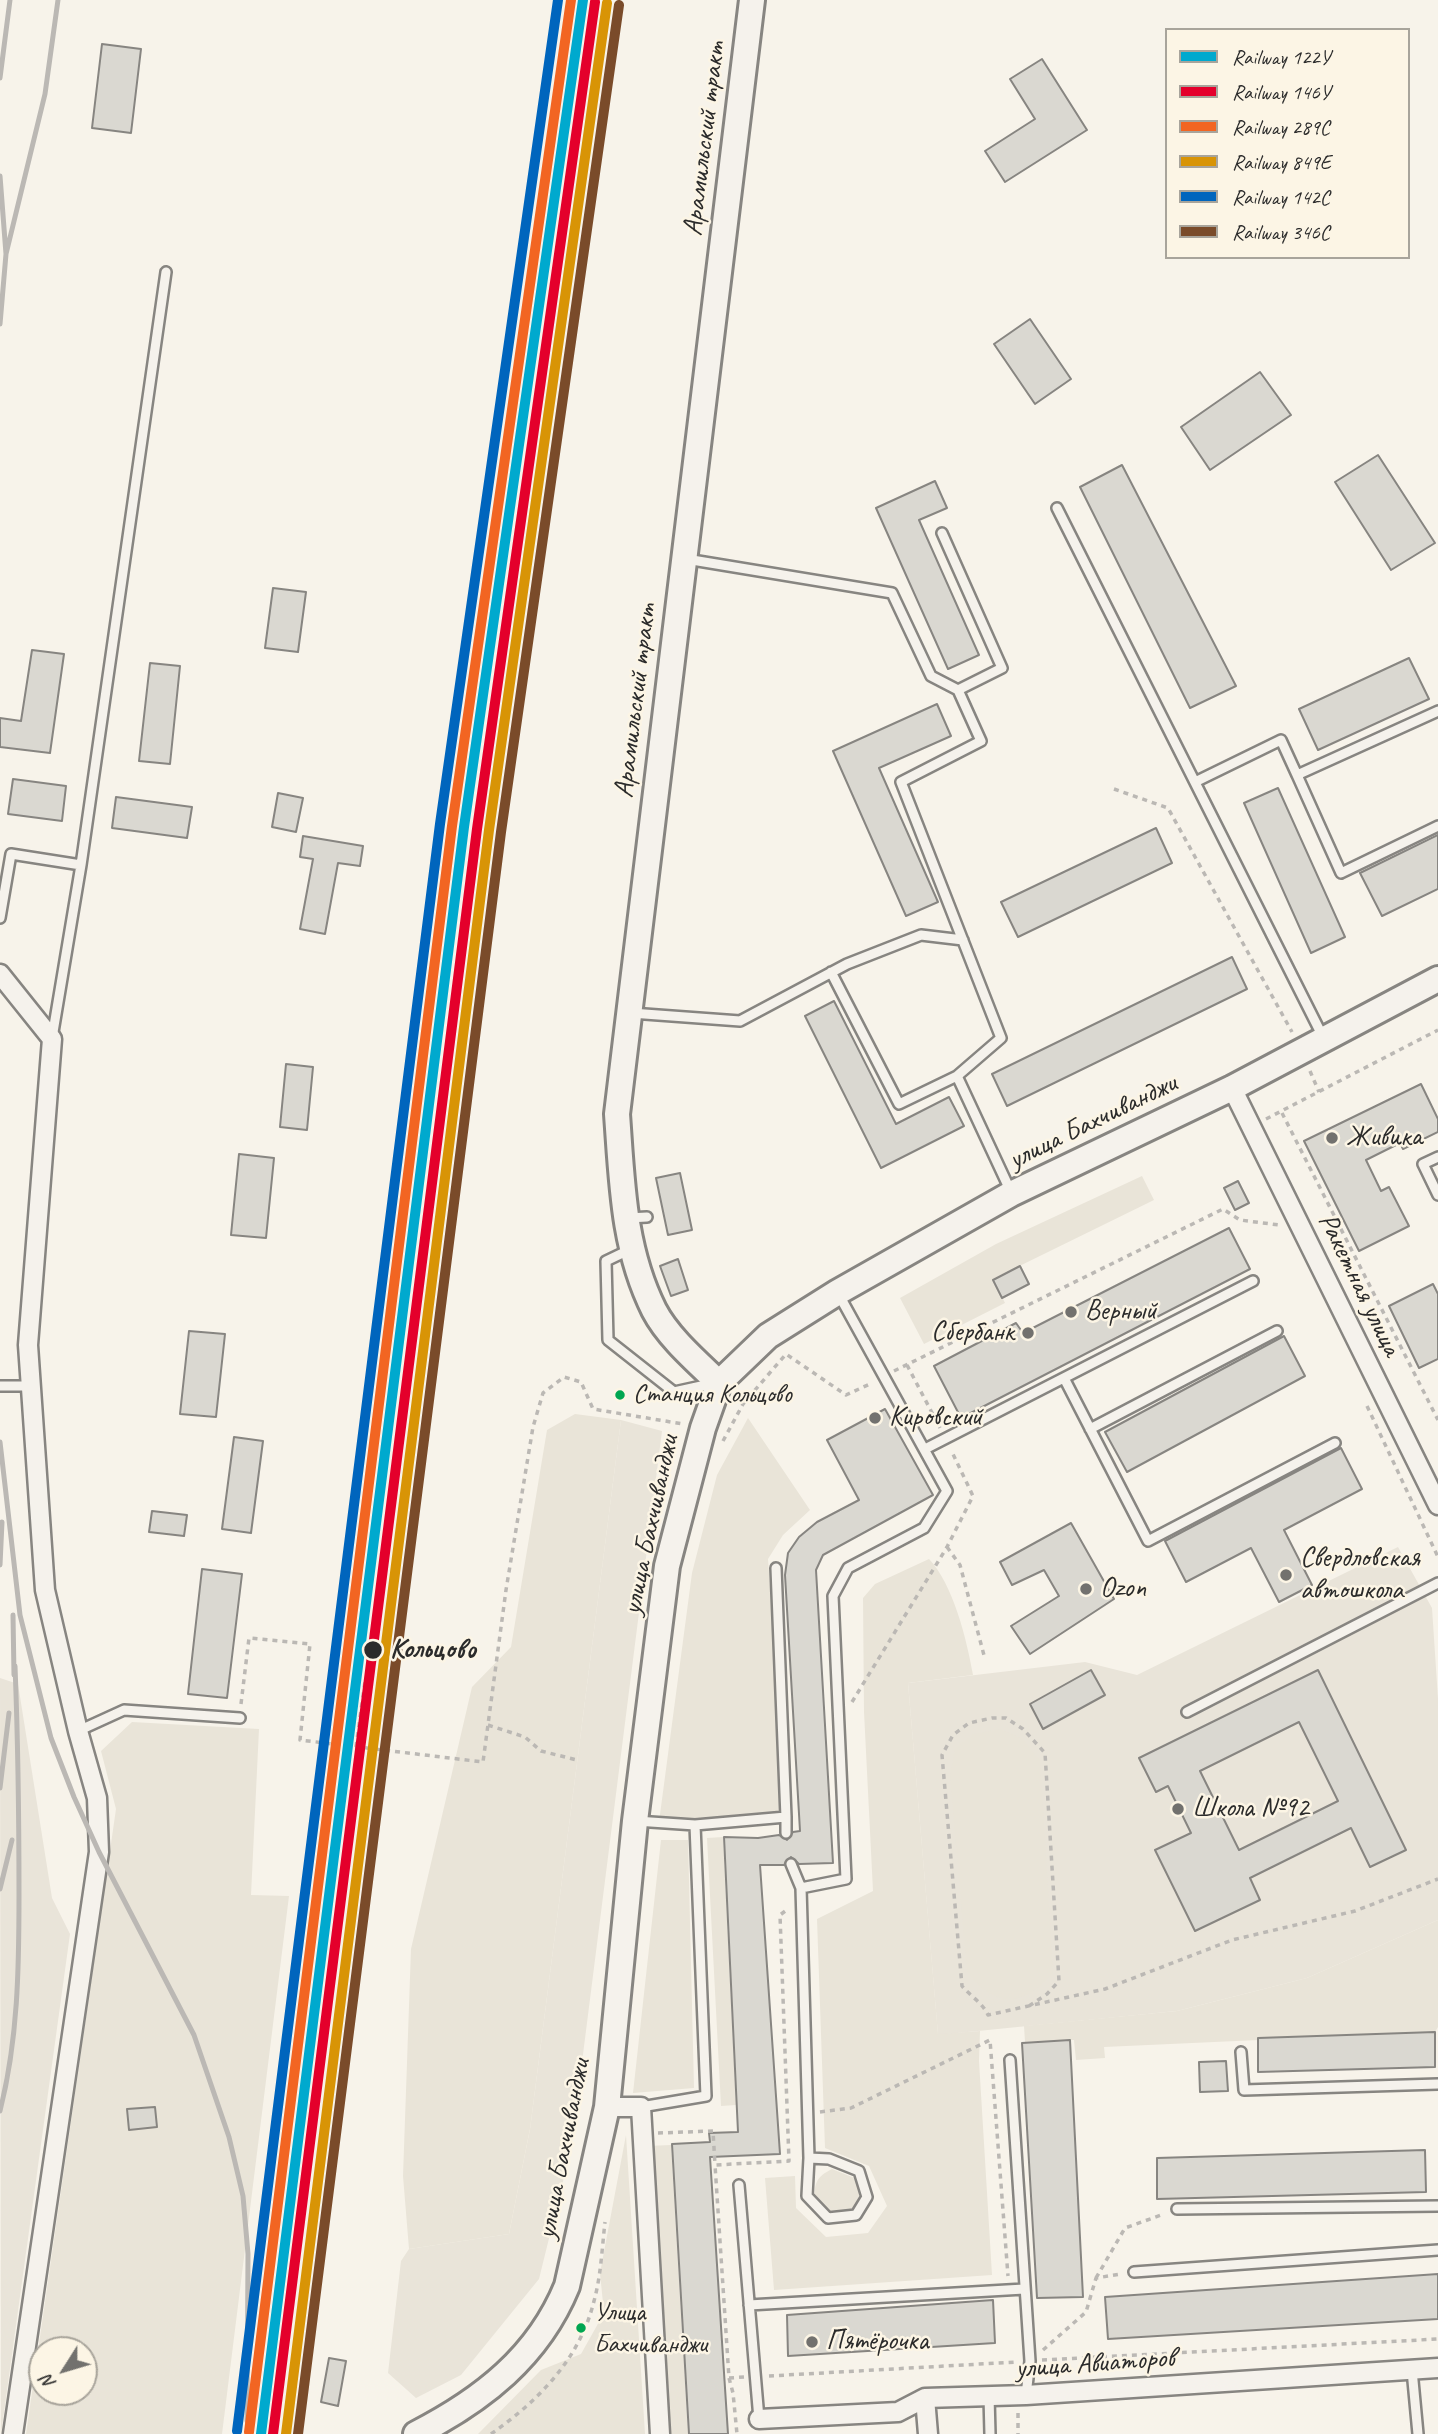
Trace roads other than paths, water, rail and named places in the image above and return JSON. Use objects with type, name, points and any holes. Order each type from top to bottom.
[{"type":"main road","name":"Арамильский тракт","points":[[719,1383],[691,1356],[655,1311],[631,1250],[636,1218],[617,1114],[752,0]]},
{"type":"main road","name":"улица Бахчиванджи","points":[[416,2434],[474,2402],[503,2378],[529,2352],[556,2314],[567,2286],[607,2107],[635,1821],[667,1566],[703,1428],[719,1383],[768,1336],[838,1292],[1011,1194],[1232,1088],[1438,979]]},
{"type":"street","points":[[0,974],[51,1039],[28,1345],[45,1590],[78,1731],[97,1798],[99,1852],[13,2434]]},
{"type":"street","name":"Ракетная улица","points":[[1232,1088],[1438,1505]]},
{"type":"street","points":[[607,2107],[641,2106],[660,2434]]},
{"type":"street","name":"улица Авиаторов","points":[[759,2419],[898,2412],[925,2398],[1026,2395],[1438,2368]]},
{"type":"street","points":[[925,2398],[928,2434]]},
{"type":"lane","points":[[51,1039],[81,864],[166,272]]},
{"type":"lane","points":[[1057,508],[1195,782],[1313,1044]]},
{"type":"lane","points":[[942,533],[1002,668],[958,690]]},
{"type":"lane","points":[[684,558],[891,593],[931,676],[958,690],[981,741],[901,782],[1001,1038],[957,1076],[899,1104],[831,972]]},
{"type":"lane","points":[[1297,775],[1438,711]]},
{"type":"lane","points":[[1195,782],[1281,740],[1341,873],[1438,826]]},
{"type":"lane","points":[[0,918],[11,855],[81,864]]},
{"type":"lane","points":[[628,1013],[740,1021],[831,972],[921,934],[963,940]]},
{"type":"lane","points":[[957,1076],[1011,1194]]},
{"type":"lane","points":[[1438,1157],[1423,1164],[1438,1195]]},
{"type":"lane","points":[[631,1250],[606,1261],[607,1340],[674,1392],[719,1383]]},
{"type":"lane","points":[[925,1449],[1253,1281]]},
{"type":"lane","points":[[801,1888],[846,1880],[833,1596],[848,1568],[924,1528],[947,1491],[838,1292]]},
{"type":"lane","points":[[1090,1429],[1277,1331]]},
{"type":"lane","points":[[1064,1378],[1148,1541],[1335,1443]]},
{"type":"lane","points":[[0,1386],[31,1386]]},
{"type":"lane","points":[[776,1568],[786,1833]]},
{"type":"lane","points":[[1187,1712],[1438,1583]]},
{"type":"lane","points":[[78,1731],[124,1710],[240,1718]]},
{"type":"lane","points":[[635,1821],[695,1825],[786,1817]]},
{"type":"lane","points":[[641,2106],[706,2096],[695,1825]]},
{"type":"lane","points":[[791,1864],[801,1888],[809,2158],[807,2196],[828,2218],[856,2215],[867,2197],[859,2171],[829,2160],[809,2158]]},
{"type":"lane","points":[[1241,2052],[1244,2090],[1438,2084]]},
{"type":"lane","points":[[1010,2060],[1030,2361],[1026,2395]]},
{"type":"lane","points":[[739,2185],[759,2419]]},
{"type":"lane","points":[[1177,2209],[1438,2206]]},
{"type":"lane","points":[[1134,2272],[1438,2250]]},
{"type":"lane","points":[[749,2305],[1024,2289]]},
{"type":"lane","points":[[1412,2370],[1418,2434]]},
{"type":"lane","points":[[989,2396],[989,2434]]},
{"type":"railway","points":[[0,78],[10,0]]},
{"type":"railway","points":[[6,254],[45,94],[58,0]]},
{"type":"railway","points":[[0,176],[6,254],[0,324]]},
{"type":"railway","points":[[0,1442],[20,1615],[51,1738],[99,1852],[194,2035],[229,2137],[243,2196],[248,2254],[247,2421]]},
{"type":"railway","points":[[0,1565],[2,1522]]},
{"type":"railway","points":[[13,1615],[14,1675]]},
{"type":"railway","points":[[0,2111],[11,2058],[18,1977],[19,1837],[15,1666]]},
{"type":"railway","points":[[0,1788],[9,1713]]},
{"type":"railway","points":[[0,1889],[12,1840]]},
{"type":"rail line","name":"142С","points":[[237,2431],[440,824],[558,0]]},
{"type":"rail line","name":"289С","points":[[249,2432],[452,826],[571,0]]},
{"type":"rail line","name":"122У","points":[[261,2434],[464,827],[583,0]]},
{"type":"rail line","name":"146У","points":[[273,2434],[477,829],[595,2]]},
{"type":"rail line","name":"849Е","points":[[286,2434],[489,830],[607,3]]},
{"type":"rail line","name":"346С","points":[[298,2434],[501,832],[619,5]]},
{"type":"place","name":"Живика","points":[[1332,1138]]},
{"type":"place","name":"Верный","points":[[1071,1312]]},
{"type":"place","name":"Сбербанк","points":[[1028,1333]]},
{"type":"place","name":"Станция Кольцово","points":[[620,1395]]},
{"type":"place","name":"Кировский","points":[[875,1418]]},
{"type":"place","name":"Свердловская автошкола","points":[[1286,1575]]},
{"type":"place","name":"Ozon","points":[[1086,1589]]},
{"type":"place","name":"Кольцово","points":[[373,1650]]},
{"type":"place","name":"Школа №92","points":[[1178,1809]]},
{"type":"place","name":"Улица Бахчиванджи","points":[[581,2328]]},
{"type":"place","name":"Пятёрочка","points":[[812,2342]]}]
